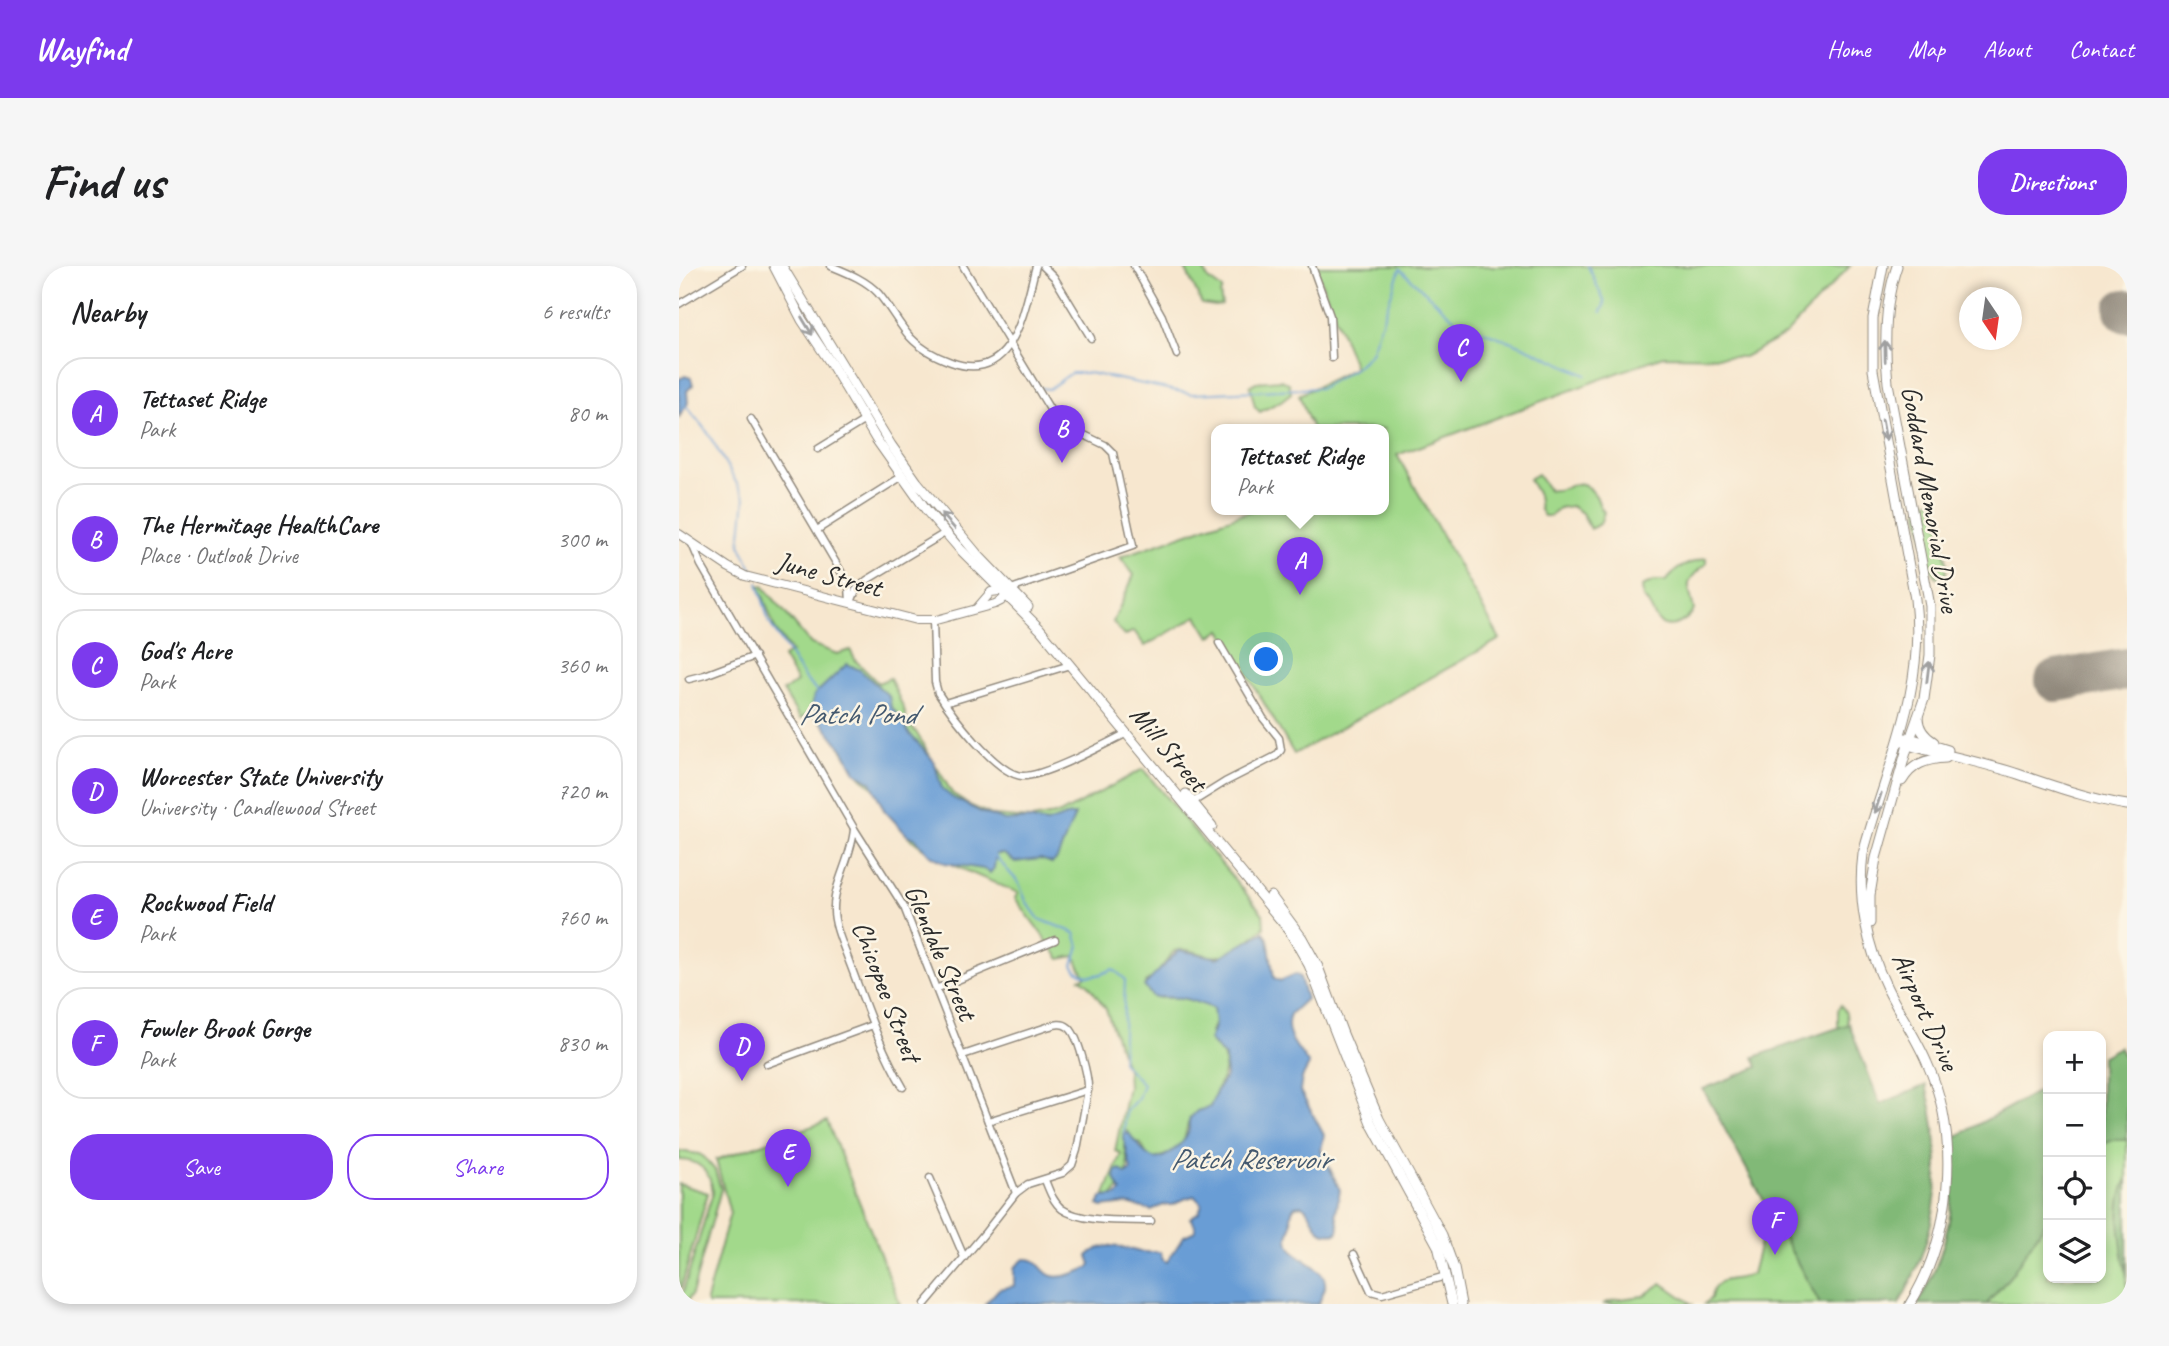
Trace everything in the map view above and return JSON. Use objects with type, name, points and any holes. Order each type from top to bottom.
[{"type":"main road","name":"Mill Street","points":[[775,266],[802,320],[865,421],[901,477],[945,533],[1053,635],[1291,921],[1311,952],[1371,1123],[1435,1239],[1452,1304]]},
{"type":"main road","name":"Mill Street","points":[[782,266],[891,445],[917,482],[1289,930],[1325,996],[1378,1119],[1442,1235],[1454,1268],[1461,1304]]},
{"type":"main road","name":"Goddard Memorial Drive","points":[[1883,266],[1873,318],[1873,370],[1918,623],[1916,672],[1906,740]]},
{"type":"main road","name":"Goddard Memorial Drive","points":[[1897,266],[1888,308],[1885,362],[1930,606],[1928,675],[1918,715],[1906,740]]},
{"type":"main road","points":[[1918,715],[1918,723],[1923,733],[1947,750]]},
{"type":"main road","name":"Airport Drive","points":[[1906,740],[1947,750],[2086,796],[2127,805]]},
{"type":"main road","name":"Airport Drive","points":[[1906,740],[1963,761]]},
{"type":"main road","name":"Airport Drive","points":[[1871,939],[1872,877],[1906,740]]},
{"type":"main road","name":"Airport Drive","points":[[1906,740],[1869,831],[1862,861],[1862,904],[1879,971],[1933,1077],[1945,1134],[1945,1202],[1938,1242],[1910,1304]]},
{"type":"main road","name":"Airport Drive","points":[[1891,805],[1900,784],[1914,766],[1931,759],[1985,764]]},
{"type":"street","points":[[679,304],[742,266]]},
{"type":"street","points":[[831,266],[872,288],[910,337],[948,361],[970,367],[988,365],[1001,357],[1010,344],[1036,266]]},
{"type":"street","points":[[964,266],[1054,416]]},
{"type":"street","points":[[1043,266],[1054,277],[1091,338]]},
{"type":"street","points":[[1134,266],[1162,316],[1177,355]]},
{"type":"street","points":[[1312,266],[1330,316],[1332,358]]},
{"type":"street","points":[[1058,414],[1067,416],[1072,422],[1072,429],[1065,437],[1054,436],[1049,427],[1054,416],[1058,414]]},
{"type":"street","points":[[751,419],[849,585],[850,603]]},
{"type":"street","points":[[817,449],[865,421]]},
{"type":"street","points":[[1008,591],[1133,546],[1115,457],[1105,445],[1072,429]]},
{"type":"street","points":[[817,530],[901,477]]},
{"type":"street","points":[[850,603],[856,590],[867,580],[945,533]]},
{"type":"street","name":"June Street","points":[[679,534],[745,576],[916,620],[933,620],[978,607],[991,592],[1008,591]]},
{"type":"street","name":"Glendale Street","points":[[691,542],[701,565],[854,828],[904,907],[1016,1193]]},
{"type":"street","points":[[933,620],[935,682],[938,693],[993,761],[1005,770],[1019,775],[1042,772],[1128,733]]},
{"type":"street","points":[[1192,802],[1276,756],[1281,750],[1279,738],[1263,718],[1219,643]]},
{"type":"street","points":[[689,679],[755,656]]},
{"type":"street","points":[[945,703],[1070,665]]},
{"type":"street","name":"Chicopee Street","points":[[854,828],[853,841],[834,907],[841,939],[873,1025],[903,1087]]},
{"type":"street","points":[[937,988],[1055,940]]},
{"type":"street","points":[[925,1304],[1016,1193],[1028,1184],[1063,1173],[1072,1165],[1088,1090],[1089,1083],[1073,1032],[1066,1026],[1058,1024],[1047,1027],[963,1055]]},
{"type":"street","points":[[767,1064],[873,1025]]},
{"type":"street","points":[[988,1121],[1088,1090]]},
{"type":"street","points":[[930,1178],[964,1257]]},
{"type":"street","points":[[1045,1180],[1054,1201],[1071,1214],[1091,1218],[1151,1221]]},
{"type":"street","points":[[1354,1254],[1371,1291],[1375,1294],[1446,1276]]},
{"type":"green space","points":[[1184,266],[1202,266],[1208,279],[1222,289],[1222,305],[1202,304]]},
{"type":"green space","points":[[1315,266],[1850,266],[1785,335],[1744,357],[1663,356],[1397,455],[1500,639],[1294,754],[1221,630],[1210,637],[1197,616],[1145,646],[1134,631],[1124,636],[1113,622],[1134,575],[1120,557],[1239,515],[1389,515],[1389,424],[1310,424],[1299,395],[1355,368]]},
{"type":"green space","points":[[1280,380],[1289,383],[1291,393],[1260,412],[1255,407],[1250,386],[1256,382]]},
{"type":"green space","points":[[1537,474],[1549,490],[1579,483],[1590,488],[1604,512],[1600,524],[1590,529],[1582,513],[1571,506],[1559,508],[1550,516],[1544,516],[1540,510],[1538,495],[1529,479]]},
{"type":"green space","points":[[1927,501],[1932,501],[1936,506],[1947,563],[1946,574],[1937,577],[1930,567],[1919,514],[1919,509]]},
{"type":"green space","points":[[1706,558],[1706,564],[1690,580],[1689,589],[1694,610],[1683,621],[1674,625],[1659,622],[1643,598],[1642,586],[1654,581],[1665,581],[1680,568]]},
{"type":"green space","points":[[759,585],[763,586],[811,644],[837,654],[850,650],[856,661],[878,683],[890,678],[904,709],[907,723],[916,732],[952,793],[967,804],[994,816],[1032,819],[1060,814],[1143,769],[1263,914],[1264,928],[1233,951],[1211,956],[1188,950],[1174,951],[1155,976],[1145,983],[1147,989],[1159,998],[1181,998],[1211,1005],[1216,1017],[1211,1034],[1223,1055],[1224,1072],[1212,1106],[1188,1123],[1184,1141],[1178,1150],[1155,1159],[1149,1158],[1140,1143],[1134,1142],[1127,1131],[1123,1132],[1128,1164],[1125,1177],[1113,1196],[1104,1197],[1121,1153],[1115,1151],[1128,1086],[1127,1070],[1106,1009],[1087,983],[1080,979],[1085,977],[1075,956],[1060,959],[1015,898],[1018,893],[958,867],[917,843],[906,834],[873,788],[859,775],[826,727],[810,713],[800,719],[783,691],[797,682],[783,657],[791,652],[775,629]]},
{"type":"green space","points":[[1841,1005],[1846,1013],[1848,1029],[1828,1304],[1704,1304],[1721,1282],[1752,1274],[1760,1243],[1773,1218],[1812,1289],[1838,1010]]},
{"type":"green space","points":[[1849,1024],[1880,1104],[1926,1085],[1932,1114],[1937,1170],[1931,1224],[1913,1277],[1899,1304],[1820,1304],[1703,1089],[1758,1067],[1754,1057]]},
{"type":"green space","points":[[2119,1047],[2127,1061],[2127,1304],[1918,1304],[1937,1264],[1949,1223],[1954,1182],[1955,1137],[2043,1089],[2043,1283],[2106,1283],[2106,1054]]},
{"type":"green space","points":[[2119,1047],[2127,1061],[2127,1140],[2106,1143],[2106,1094],[2106,1054]]},
{"type":"green space","points":[[2043,1089],[2043,1226],[2012,1274],[1987,1304],[1918,1304],[1937,1264],[1949,1223],[1954,1182],[1955,1137]]},
{"type":"green space","points":[[827,1121],[900,1304],[707,1304],[730,1213],[716,1160]]},
{"type":"green space","points":[[679,1151],[704,1157],[715,1170],[721,1189],[692,1294],[685,1304],[679,1304],[679,1298],[713,1192],[703,1168],[693,1162],[679,1160]]},
{"type":"green space","points":[[2127,1179],[2127,1278],[2119,1215],[2122,1190]]},
{"type":"green space","points":[[679,1184],[708,1193],[681,1288],[679,1288]]},
{"type":"green space","points":[[1662,1283],[1692,1304],[1603,1304],[1643,1296]]},
{"type":"water","points":[[685,376],[691,378],[693,385],[687,391],[688,403],[679,417],[679,379]]},
{"type":"water","name":"Patch Pond","points":[[847,664],[860,670],[889,696],[891,707],[904,722],[908,732],[934,761],[942,789],[953,798],[1005,821],[1028,819],[1047,823],[1075,815],[1057,859],[1052,863],[1041,859],[1015,862],[1004,854],[996,854],[994,868],[990,873],[983,869],[945,863],[929,854],[915,838],[907,835],[884,810],[871,782],[855,772],[844,751],[811,709],[814,695]]},
{"type":"water","name":"Patch Reservoir","points":[[1264,932],[1268,939],[1274,978],[1280,981],[1296,974],[1300,977],[1306,999],[1290,1014],[1288,1029],[1309,1065],[1302,1078],[1300,1091],[1324,1135],[1321,1150],[1340,1190],[1336,1213],[1339,1228],[1337,1233],[1319,1229],[1302,1205],[1295,1206],[1291,1213],[1289,1245],[1324,1278],[1325,1288],[1319,1304],[985,1304],[999,1289],[1014,1286],[1014,1268],[1024,1259],[1035,1261],[1048,1274],[1057,1277],[1088,1268],[1091,1264],[1088,1256],[1105,1247],[1160,1252],[1163,1260],[1167,1262],[1184,1236],[1195,1231],[1195,1225],[1190,1218],[1199,1212],[1202,1204],[1194,1196],[1151,1210],[1127,1204],[1102,1207],[1098,1205],[1102,1197],[1116,1196],[1121,1192],[1115,1178],[1116,1171],[1120,1169],[1126,1174],[1131,1170],[1123,1135],[1129,1133],[1143,1151],[1153,1158],[1163,1157],[1188,1134],[1190,1118],[1197,1111],[1210,1107],[1226,1077],[1225,1057],[1209,1040],[1215,1025],[1213,1008],[1184,998],[1153,997],[1144,986],[1179,950],[1218,958]]},
{"type":"waterway","points":[[1588,266],[1605,303],[1601,312]]},
{"type":"waterway","points":[[1039,388],[1049,389],[1071,373],[1089,373],[1192,394],[1321,388],[1355,368],[1371,353],[1400,269],[1458,322],[1523,346],[1586,375]]},
{"type":"waterway","points":[[686,406],[708,433],[745,498],[740,544],[755,575]]},
{"type":"waterway","points":[[758,583],[769,622],[805,679],[819,693]]},
{"type":"waterway","points":[[994,855],[1019,883],[1026,901],[1039,919],[1075,933],[1079,946],[1073,965],[1081,974],[1091,976],[1113,969],[1125,979],[1122,1062],[1143,1084],[1138,1098],[1126,1111],[1124,1134]]},
{"type":"runway","points":[[2056,681],[2127,669]]},
{"type":"place","name":"God's Acre","points":[[1461,382]]},
{"type":"place","name":"The Hermitage HealthCare","points":[[1062,463]]},
{"type":"place","name":"Tettaset Ridge","points":[[1300,595]]},
{"type":"place","name":"Worcester State University","points":[[742,1081]]},
{"type":"place","name":"Rockwood Field","points":[[788,1187]]},
{"type":"place","name":"Fowler Brook Gorge","points":[[1775,1255]]}]
